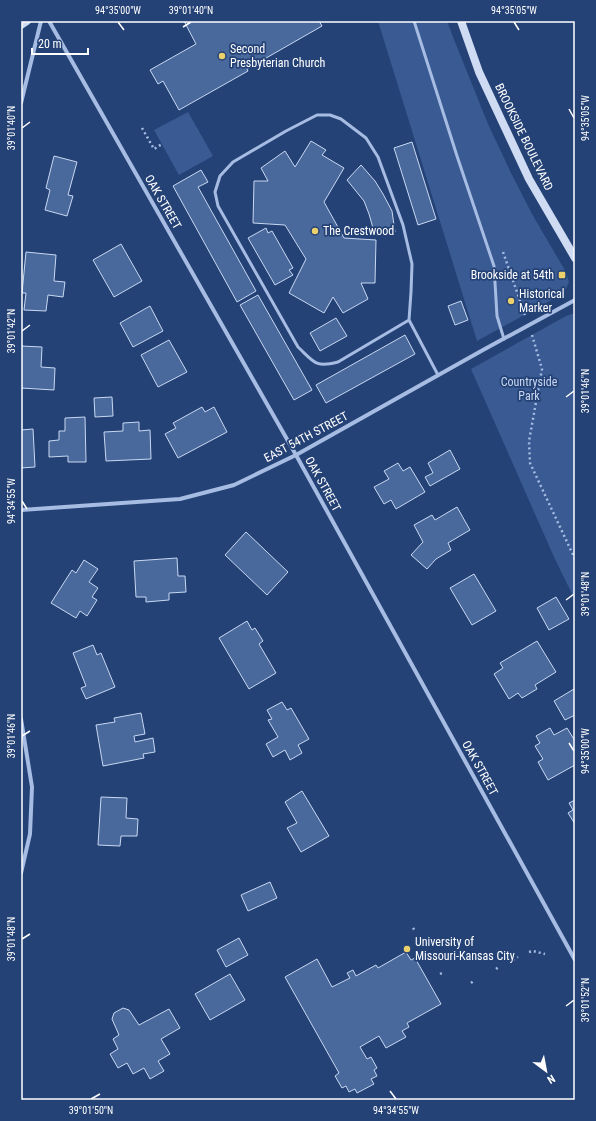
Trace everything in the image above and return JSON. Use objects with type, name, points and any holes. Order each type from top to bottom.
[{"type":"main road","points":[[21,25],[27,21]]},
{"type":"main road","name":"BROOKSIDE BOULEVARD","points":[[461,21],[480,72],[529,179],[575,258]]},
{"type":"street","points":[[21,103],[41,21]]},
{"type":"street","name":"OAK STREET","points":[[49,21],[296,456],[575,960]]},
{"type":"street","name":"EAST 54TH STREET","points":[[21,510],[180,499],[234,485],[296,456],[504,338],[575,300]]},
{"type":"street","points":[[21,719],[32,787],[30,834],[21,873]]},
{"type":"lane","points":[[414,21],[494,266],[497,316],[504,338]]},
{"type":"lane","points":[[409,320],[338,362],[326,365],[314,362],[298,347],[218,206],[215,192],[220,176],[233,162],[286,130],[317,115],[330,115],[341,119],[366,138],[378,157],[403,225],[412,264],[409,320],[438,375]]},
{"type":"path","points":[[142,128],[154,149],[162,144]]},
{"type":"path","points":[[530,463],[575,559]]},
{"type":"path","points":[[413,928],[416,932]]},
{"type":"path","points":[[529,952],[533,951],[545,954]]},
{"type":"path","points":[[513,960],[518,957]]},
{"type":"path","points":[[496,969],[500,966]]},
{"type":"path","points":[[440,974],[444,972]]},
{"type":"path","points":[[471,983],[475,980]]},
{"type":"green space","points":[[378,21],[447,21],[488,124],[511,173],[532,214],[566,272],[569,282],[564,293],[477,341]]},
{"type":"green space","points":[[188,112],[213,156],[179,175],[154,130]]},
{"type":"green space","name":"Countryside Park","points":[[575,313],[575,600],[554,557],[471,369],[566,316]]},
{"type":"building","name":"Second Presbyterian Church","points":[[184,21],[319,21],[322,26],[247,69],[248,71],[179,110],[163,81],[158,84],[150,70],[196,44]]},
{"type":"building","name":"The Crestwood","points":[[311,141],[326,150],[322,155],[344,168],[324,202],[344,238],[376,240],[375,283],[361,283],[368,299],[343,313],[333,297],[324,313],[289,293],[306,259],[285,225],[253,223],[254,181],[268,181],[261,168],[285,151],[295,167]]},
{"type":"building","points":[[412,142],[436,219],[418,225],[394,148]]},
{"type":"building","points":[[54,156],[77,162],[68,195],[73,196],[67,216],[45,210],[50,190],[46,188]]},
{"type":"building","points":[[361,165],[375,181],[392,211],[395,232],[375,235],[364,201],[347,180]]},
{"type":"building","points":[[201,170],[208,182],[198,187],[256,291],[237,302],[173,186]]},
{"type":"building","points":[[266,228],[268,233],[272,231],[293,268],[289,270],[293,275],[275,285],[248,238]]},
{"type":"building","points":[[121,244],[142,281],[114,297],[93,260]]},
{"type":"building","points":[[26,252],[56,255],[54,281],[65,282],[63,297],[48,295],[46,311],[24,310],[26,293],[22,293]]},
{"type":"building","points":[[258,295],[312,390],[294,400],[240,305]]},
{"type":"building","points":[[461,301],[468,320],[455,325],[448,306]]},
{"type":"building","points":[[150,306],[163,331],[133,347],[120,323]]},
{"type":"building","points":[[336,318],[347,336],[320,351],[310,333]]},
{"type":"building","points":[[405,335],[415,354],[326,403],[316,385]]},
{"type":"building","points":[[169,340],[187,372],[158,387],[141,355]]},
{"type":"building","points":[[21,346],[42,347],[41,367],[55,368],[54,390],[21,388]]},
{"type":"building","points":[[112,397],[113,416],[95,417],[94,398]]},
{"type":"building","points":[[202,407],[205,412],[214,407],[227,432],[178,458],[165,434],[176,428],[173,423]]},
{"type":"building","points":[[85,417],[86,462],[68,462],[68,456],[49,457],[49,441],[59,440],[59,431],[65,431],[65,418]]},
{"type":"building","points":[[139,422],[139,431],[150,430],[151,459],[106,461],[104,432],[123,431],[123,423]]},
{"type":"building","points":[[33,429],[35,467],[21,468],[21,430]]},
{"type":"building","points":[[450,450],[460,469],[430,486],[425,477],[433,473],[428,463]]},
{"type":"building","points":[[398,463],[403,471],[410,467],[425,492],[396,509],[391,500],[384,504],[374,487],[389,479],[384,471]]},
{"type":"building","points":[[457,507],[470,530],[448,543],[451,550],[436,559],[427,569],[411,555],[423,542],[414,525],[432,515],[435,520]]},
{"type":"building","points":[[246,532],[288,572],[267,595],[225,555]]},
{"type":"building","points":[[177,558],[178,576],[185,576],[186,592],[169,593],[169,600],[146,602],[146,597],[136,597],[134,561]]},
{"type":"building","points":[[84,560],[98,569],[89,582],[98,588],[92,597],[97,600],[87,616],[80,611],[76,618],[51,603],[72,570],[76,573]]},
{"type":"building","points":[[474,574],[496,611],[472,625],[450,588]]},
{"type":"building","points":[[556,597],[569,619],[549,630],[537,608]]},
{"type":"building","points":[[247,621],[252,630],[255,628],[263,641],[259,644],[276,673],[249,689],[219,638]]},
{"type":"building","points":[[537,641],[556,672],[535,685],[537,689],[522,698],[518,693],[509,699],[494,674],[503,668],[500,663]]},
{"type":"building","points":[[93,645],[97,655],[101,653],[115,687],[86,699],[81,688],[86,686],[73,653]]},
{"type":"building","points":[[574,689],[575,715],[565,720],[554,701]]},
{"type":"building","points":[[282,702],[287,710],[291,708],[309,739],[298,745],[302,753],[290,760],[285,750],[273,757],[266,744],[278,737],[268,720],[272,719],[267,710]]},
{"type":"building","points":[[141,713],[145,734],[134,736],[135,742],[153,738],[155,752],[143,754],[144,758],[103,766],[96,725],[115,722],[114,718]]},
{"type":"building","points":[[550,728],[554,735],[567,728],[575,741],[575,765],[548,780],[538,762],[543,759],[535,746],[540,743],[536,736]]},
{"type":"building","points":[[302,791],[329,836],[301,852],[287,828],[297,823],[285,802]]},
{"type":"building","points":[[101,797],[127,798],[126,818],[138,819],[137,836],[121,836],[120,846],[98,845]]},
{"type":"building","points":[[575,800],[575,824],[568,813],[573,810],[569,803]]},
{"type":"building","points":[[270,882],[277,898],[248,911],[241,895]]},
{"type":"building","points":[[239,938],[248,955],[226,967],[217,950]]},
{"type":"building","points":[[406,952],[411,960],[415,958],[441,1004],[407,1023],[409,1027],[402,1031],[406,1037],[386,1048],[379,1036],[360,1047],[367,1059],[371,1057],[377,1068],[374,1070],[377,1076],[371,1079],[374,1084],[357,1093],[355,1089],[349,1092],[346,1086],[342,1088],[335,1076],[339,1073],[285,977],[317,959],[332,987],[350,978],[347,973],[353,970],[356,976],[376,965],[378,968]]},
{"type":"building","points":[[230,974],[245,1000],[210,1020],[195,994]]},
{"type":"building","points":[[123,1008],[129,1010],[139,1025],[169,1009],[180,1028],[161,1039],[170,1054],[158,1061],[164,1071],[150,1079],[144,1068],[133,1074],[127,1063],[118,1068],[110,1054],[118,1049],[113,1039],[119,1035],[112,1019],[114,1013]]},
{"type":"place","name":"Second Presbyterian Church","points":[[222,56]]},
{"type":"place","name":"The Crestwood","points":[[315,231]]},
{"type":"place","name":"Brookside at 54th","points":[[562,275]]},
{"type":"place","name":"Historical Marker","points":[[511,301]]},
{"type":"place","name":"University of Missouri-Kansas City","points":[[407,949]]}]
